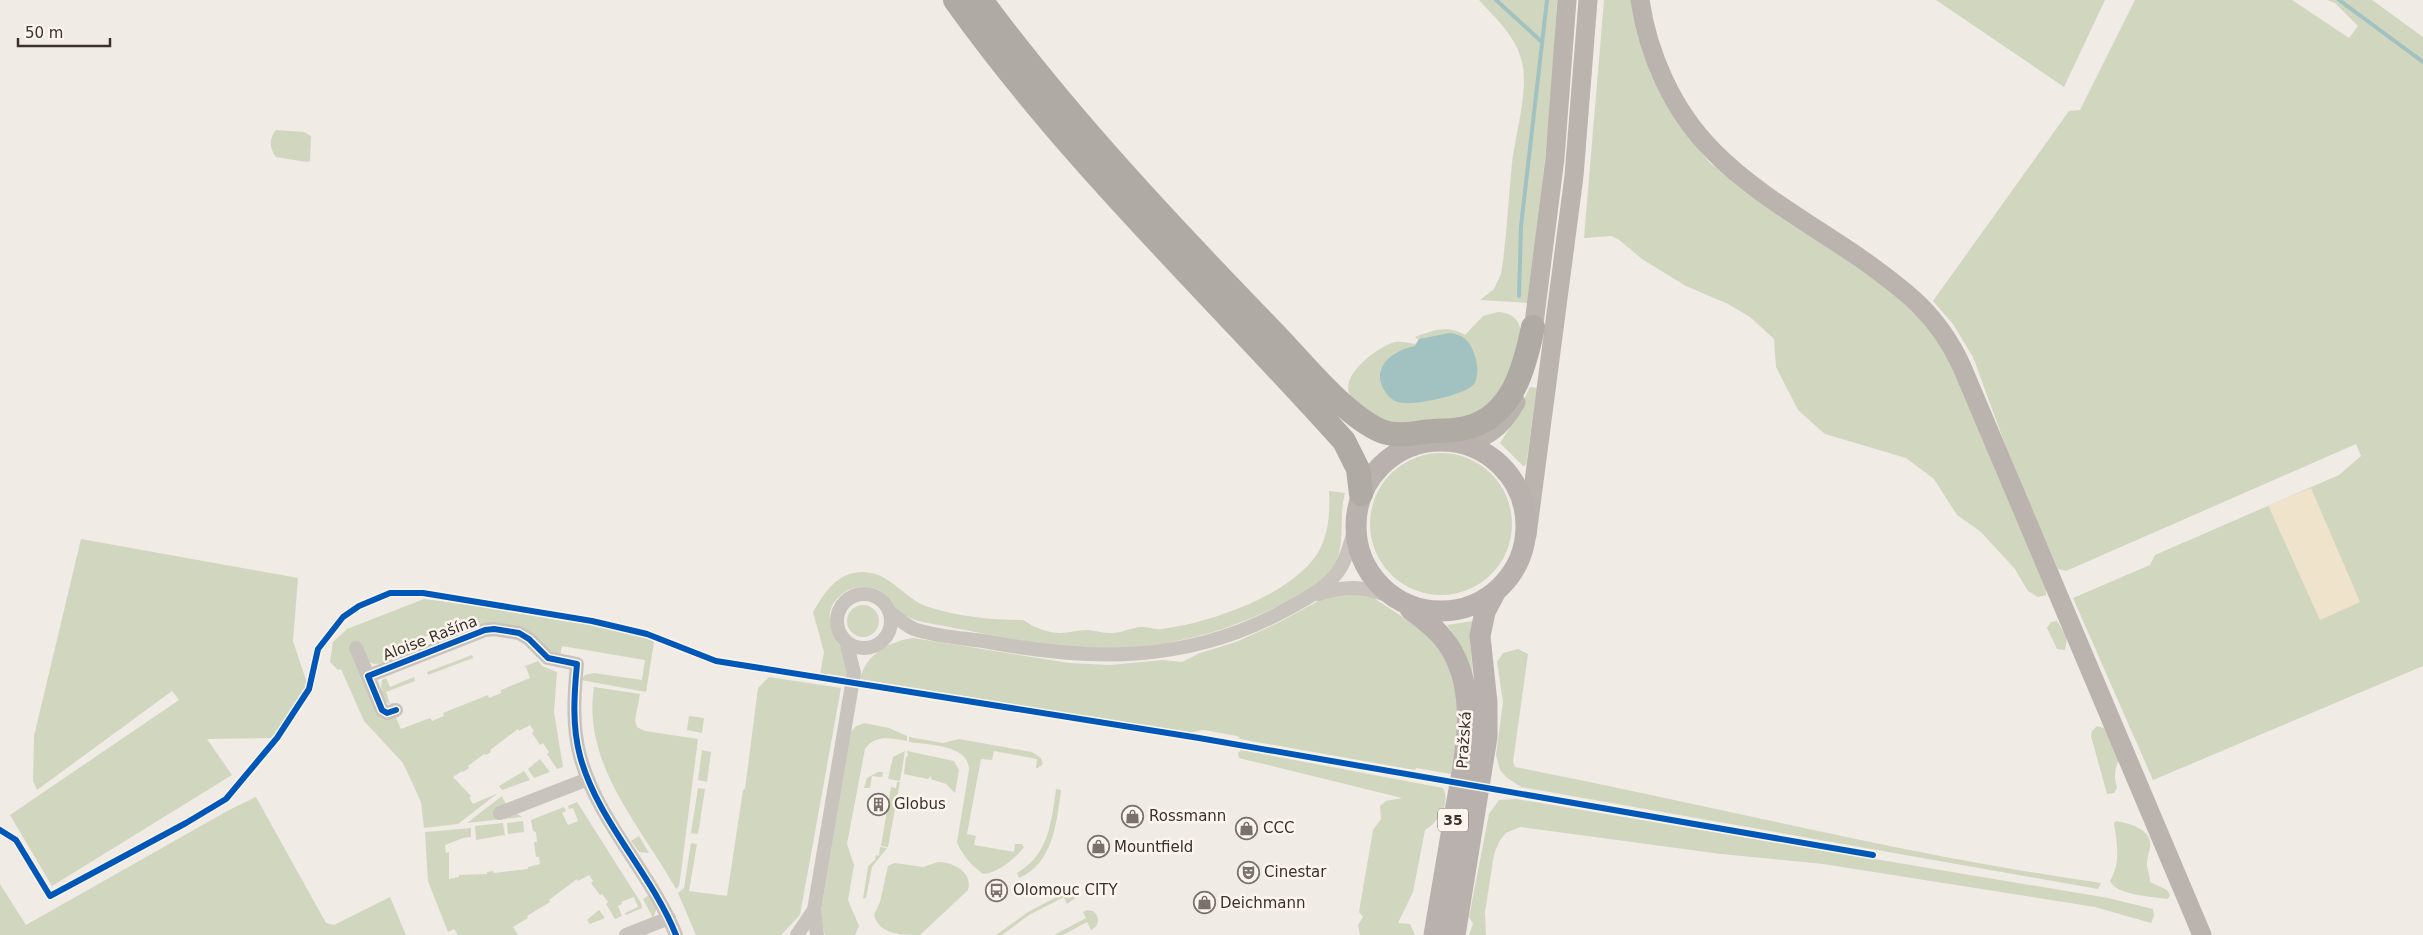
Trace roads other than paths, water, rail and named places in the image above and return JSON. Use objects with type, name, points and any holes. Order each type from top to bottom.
[{"type":"highway","points":[[955,0],[1012,75],[1077,153],[1344,441],[1358,469],[1361,494]]},
{"type":"highway","points":[[981,0],[1045,83],[1100,148],[1376,440],[1394,447],[1416,444]]},
{"type":"highway","points":[[1331,392],[1363,420],[1388,433],[1402,434],[1468,428],[1490,418],[1509,397],[1525,361],[1534,328]]},
{"type":"main road","points":[[1567,0],[1555,158],[1534,328],[1525,381],[1510,412],[1488,435],[1472,442],[1439,441],[1416,444],[1400,451],[1384,461],[1372,475],[1361,494],[1356,524],[1358,543],[1365,565],[1378,584],[1398,599],[1422,609],[1452,610],[1477,603],[1498,589],[1518,562],[1527,535],[1574,176],[1588,0]]},
{"type":"main road","points":[[1640,0],[1647,32],[1662,74],[1681,110],[1704,142],[1722,160],[1750,182],[1902,288],[1929,313],[1949,341],[2202,935]]},
{"type":"main road","points":[[1456,442],[1472,447],[1489,456],[1510,476],[1525,507],[1527,535]]},
{"type":"main road","name":"Pražská","points":[[1455,935],[1487,737],[1487,703],[1480,636],[1485,612],[1498,589]]},
{"type":"main road","name":"Pražská","points":[[1398,599],[1431,625],[1448,645],[1460,669],[1466,704],[1466,742],[1434,935]]},
{"type":"street","points":[[1308,598],[1332,579],[1340,568],[1356,524]]},
{"type":"street","points":[[817,935],[814,910],[854,673],[846,642],[839,632],[836,619],[840,607],[848,598],[860,594],[872,595],[882,601],[889,611],[913,629],[1067,654],[1134,655],[1187,647],[1227,635],[1274,616],[1308,598],[1332,590],[1349,587],[1372,590],[1398,599]]},
{"type":"street","points":[[854,673],[878,643],[890,624],[889,611]]},
{"type":"street","points":[[846,642],[857,647],[878,643],[913,629]]},
{"type":"street","name":"Aloise Rašína","points":[[396,710],[387,713],[382,710],[368,676],[485,630],[504,630],[526,637],[548,658],[577,664],[575,727],[579,752],[588,778],[669,918],[676,935]]},
{"type":"street","points":[[356,648],[368,676]]},
{"type":"street","points":[[500,813],[588,778]]},
{"type":"street","points":[[797,935],[814,910]]},
{"type":"street","points":[[626,935],[669,918]]},
{"type":"water","points":[[1450,333],[1462,337],[1468,342],[1474,353],[1477,373],[1474,384],[1450,396],[1414,403],[1396,401],[1386,393],[1381,384],[1380,375],[1386,361],[1399,351],[1415,346],[1419,339]]},
{"type":"waterway","points":[[1496,0],[1542,42]]},
{"type":"waterway","points":[[1519,296],[1521,226],[1547,0]]},
{"type":"waterway","points":[[2339,0],[2423,62]]},
{"type":"place","name":"Globus","points":[[878,804]]},
{"type":"place","name":"Rossmann","points":[[1133,816]]},
{"type":"place","name":"CCC","points":[[1247,828]]},
{"type":"place","name":"Mountfield","points":[[1098,847]]},
{"type":"place","name":"Cinestar","points":[[1248,872]]},
{"type":"place","name":"Olomouc CITY","points":[[997,890]]},
{"type":"place","name":"Deichmann","points":[[1204,903]]}]
